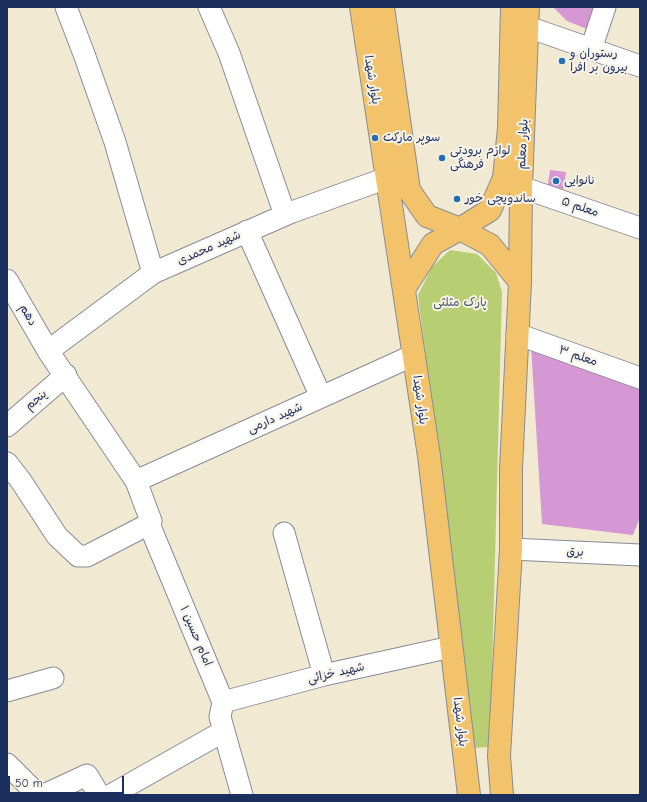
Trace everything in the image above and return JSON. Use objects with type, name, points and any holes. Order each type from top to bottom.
[{"type":"main road","name":"بلوار شهدا","points":[[361,7],[409,190],[427,216],[460,228],[490,245],[520,282]]},
{"type":"main road","name":"بلوار شهدا","points":[[383,7],[387,178],[429,456],[469,795]]},
{"type":"main road","name":"بلوار معلم","points":[[512,7],[516,117],[521,187],[520,282]]},
{"type":"main road","name":"بلوار معلم","points":[[404,289],[433,244],[490,210],[504,178],[516,117],[528,17]]},
{"type":"main road","points":[[502,795],[499,756],[510,549],[511,469],[520,282]]},
{"type":"main road","points":[[465,761],[474,758],[499,756]]},
{"type":"street","points":[[66,7],[115,142],[153,273]]},
{"type":"street","points":[[209,7],[229,54],[285,215]]},
{"type":"street","points":[[591,49],[605,7]]},
{"type":"street","points":[[528,17],[591,49],[640,66]]},
{"type":"street","name":"شهید محمدی","points":[[48,351],[153,273],[285,215],[387,178]]},
{"type":"street","name":"معلم ۵","points":[[521,187],[640,228]]},
{"type":"street","points":[[247,232],[321,397]]},
{"type":"street","name":"دهم","points":[[7,280],[48,351],[66,375]]},
{"type":"street","name":"معلم ۳","points":[[517,334],[640,378]]},
{"type":"street","name":"شهید دارمی","points":[[136,481],[414,356]]},
{"type":"street","name":"پنجم","points":[[7,426],[66,375]]},
{"type":"street","name":"امام حسین ۱","points":[[66,375],[136,481],[151,521],[149,524],[223,702],[220,717],[242,795]]},
{"type":"street","points":[[7,463],[21,481],[57,536],[78,556],[87,556],[149,524]]},
{"type":"street","points":[[284,533],[324,675]]},
{"type":"street","name":"برق","points":[[510,549],[639,552]]},
{"type":"street","name":"شهید خزائی","points":[[223,702],[324,675],[451,647]]},
{"type":"street","points":[[7,691],[53,678]]},
{"type":"street","points":[[111,795],[224,731]]},
{"type":"street","points":[[7,764],[38,795]]},
{"type":"street","points":[[44,795],[87,775],[99,795]]},
{"type":"green space","name":"پارک مثلثی","points":[[450,250],[477,254],[496,273],[502,292],[490,747],[473,748],[418,295],[432,267]]},
{"type":"building","points":[[553,7],[600,7],[592,31],[567,21]]},
{"type":"building","name":"نانوایی","points":[[550,170],[566,172],[563,192],[547,190]]},
{"type":"building","points":[[531,346],[640,387],[640,517],[633,535],[542,524]]},
{"type":"place","name":"رستوران و بيرون بر افرا","points":[[562,61]]},
{"type":"place","name":"سوپر مارکت","points":[[375,138]]},
{"type":"place","name":"لوازم برودتی فرهنگی","points":[[442,158]]},
{"type":"place","name":"نانوایی","points":[[556,181]]},
{"type":"place","name":"ساندویچی خور","points":[[457,199]]}]
